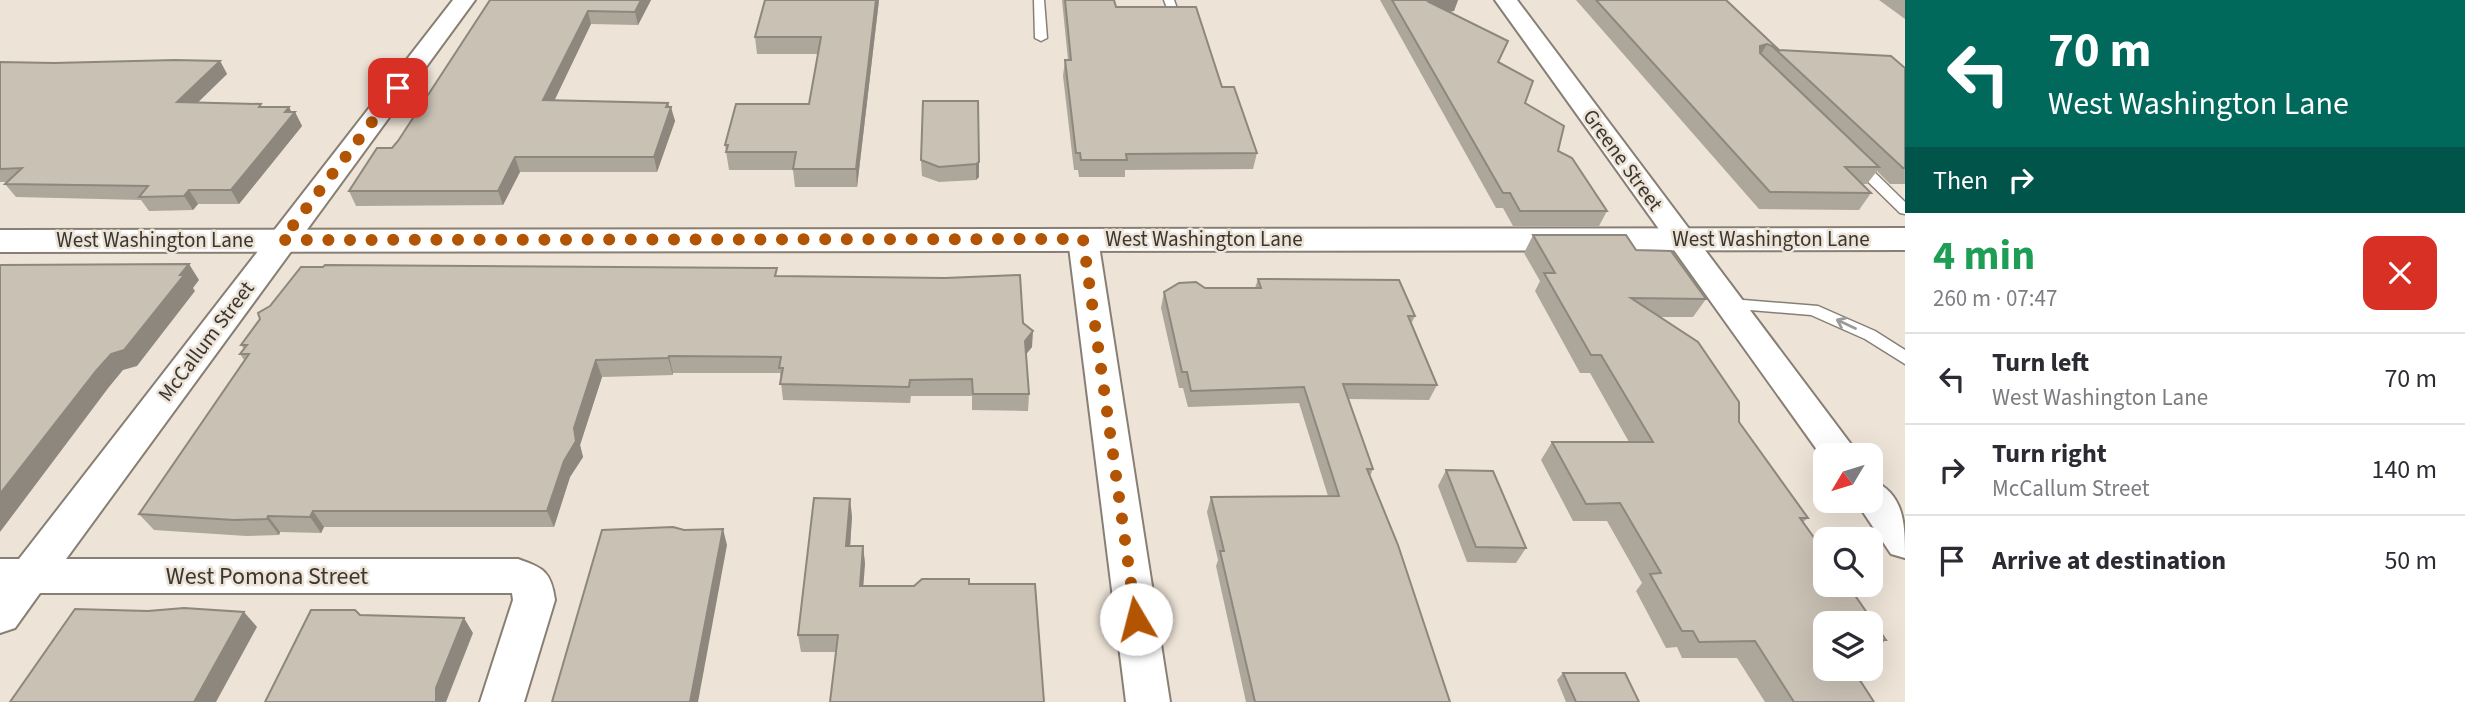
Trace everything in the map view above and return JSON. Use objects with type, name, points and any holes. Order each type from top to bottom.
[{"type":"main road","name":"West Washington Lane","points":[[0,241],[1905,239]]},
{"type":"street","name":"McCallum Street","points":[[0,615],[15,576],[282,240],[464,0]]},
{"type":"street","name":"Greene Street","points":[[1506,0],[1833,443]]},
{"type":"street","points":[[1083,239],[1148,702]]},
{"type":"street","points":[[1883,512],[1905,542]]},
{"type":"street","name":"West Pomona Street","points":[[15,576],[518,576],[532,584],[534,600],[502,702]]},
{"type":"lane","points":[[1040,0],[1041,38]]},
{"type":"lane","points":[[1169,0],[1175,17]]},
{"type":"lane","points":[[1846,152],[1905,210]]},
{"type":"lane","points":[[1731,304],[1813,310],[1870,335],[1905,358]]},
{"type":"building","points":[[490,0],[641,0],[635,12],[588,11],[543,100],[668,103],[666,107],[671,107],[654,157],[515,157],[498,191],[349,191],[377,148],[392,148],[398,141]]},
{"type":"building","points":[[765,0],[876,0],[856,169],[793,169],[796,152],[726,152],[728,145],[725,145],[736,104],[809,104],[821,37],[755,37]]},
{"type":"building","points":[[1065,0],[1114,0],[1116,7],[1196,7],[1222,87],[1234,87],[1257,153],[1126,154],[1127,160],[1081,160],[1080,153],[1076,153],[1065,60],[1071,60]]},
{"type":"building","points":[[1392,0],[1442,0],[1429,2],[1508,41],[1498,62],[1533,81],[1525,103],[1564,126],[1558,151],[1572,158],[1607,211],[1520,211],[1510,193],[1503,193]]},
{"type":"building","points":[[1596,0],[1726,0],[1779,50],[1891,56],[1905,68],[1905,168],[1767,44],[1760,46],[1760,53],[1879,167],[1845,167],[1871,193],[1770,192]]},
{"type":"building","points":[[220,61],[177,102],[261,104],[259,107],[289,107],[285,112],[295,112],[231,190],[189,190],[184,196],[139,197],[148,186],[5,184],[22,168],[0,169],[0,62]]},
{"type":"building","points":[[923,101],[978,101],[979,162],[939,167],[921,160]]},
{"type":"building","points":[[1533,235],[1626,235],[1636,250],[1671,251],[1706,299],[1631,298],[1698,342],[1739,402],[1739,422],[1808,518],[1800,518],[1813,536],[1813,597],[1856,597],[1866,611],[1813,611],[1813,681],[1860,681],[1874,702],[1794,702],[1755,641],[1699,642],[1693,631],[1682,631],[1650,574],[1661,573],[1620,503],[1586,504],[1552,442],[1653,442],[1601,355],[1591,355],[1544,273],[1555,273]]},
{"type":"building","points":[[189,264],[180,275],[184,275],[124,350],[111,354],[96,371],[0,494],[0,265]]},
{"type":"building","points":[[301,267],[777,268],[775,276],[945,278],[1020,275],[1023,323],[1033,331],[1025,341],[1029,394],[973,394],[972,379],[910,380],[909,387],[780,384],[783,368],[779,368],[781,357],[669,356],[596,360],[574,428],[576,441],[564,461],[547,511],[313,511],[310,517],[268,516],[267,519],[234,520],[139,514],[249,354],[240,354],[247,345],[241,345],[260,319],[258,313],[270,306]]},
{"type":"building","points":[[1258,279],[1399,280],[1415,316],[1408,316],[1437,385],[1343,384],[1373,469],[1367,469],[1398,545],[1450,702],[1255,702],[1220,551],[1224,551],[1211,497],[1339,496],[1304,387],[1191,391],[1187,372],[1182,372],[1164,292],[1179,283],[1196,282],[1205,288],[1261,288]]},
{"type":"building","points":[[1446,470],[1493,471],[1526,548],[1476,547]]},
{"type":"building","points":[[814,498],[850,499],[846,546],[863,546],[860,586],[914,586],[922,579],[969,579],[969,584],[1035,584],[1044,702],[830,702],[838,635],[798,635]]},
{"type":"building","points":[[673,527],[684,530],[723,529],[690,702],[552,702],[602,530]]},
{"type":"building","points":[[184,608],[244,612],[194,702],[10,702],[75,609],[148,611]]},
{"type":"building","points":[[311,610],[355,610],[360,615],[464,618],[436,688],[436,702],[265,702]]},
{"type":"building","points":[[1563,673],[1625,673],[1639,702],[1576,702]]},
{"type":"route","points":[[398,88],[282,240],[1083,239],[1136,619]]}]
